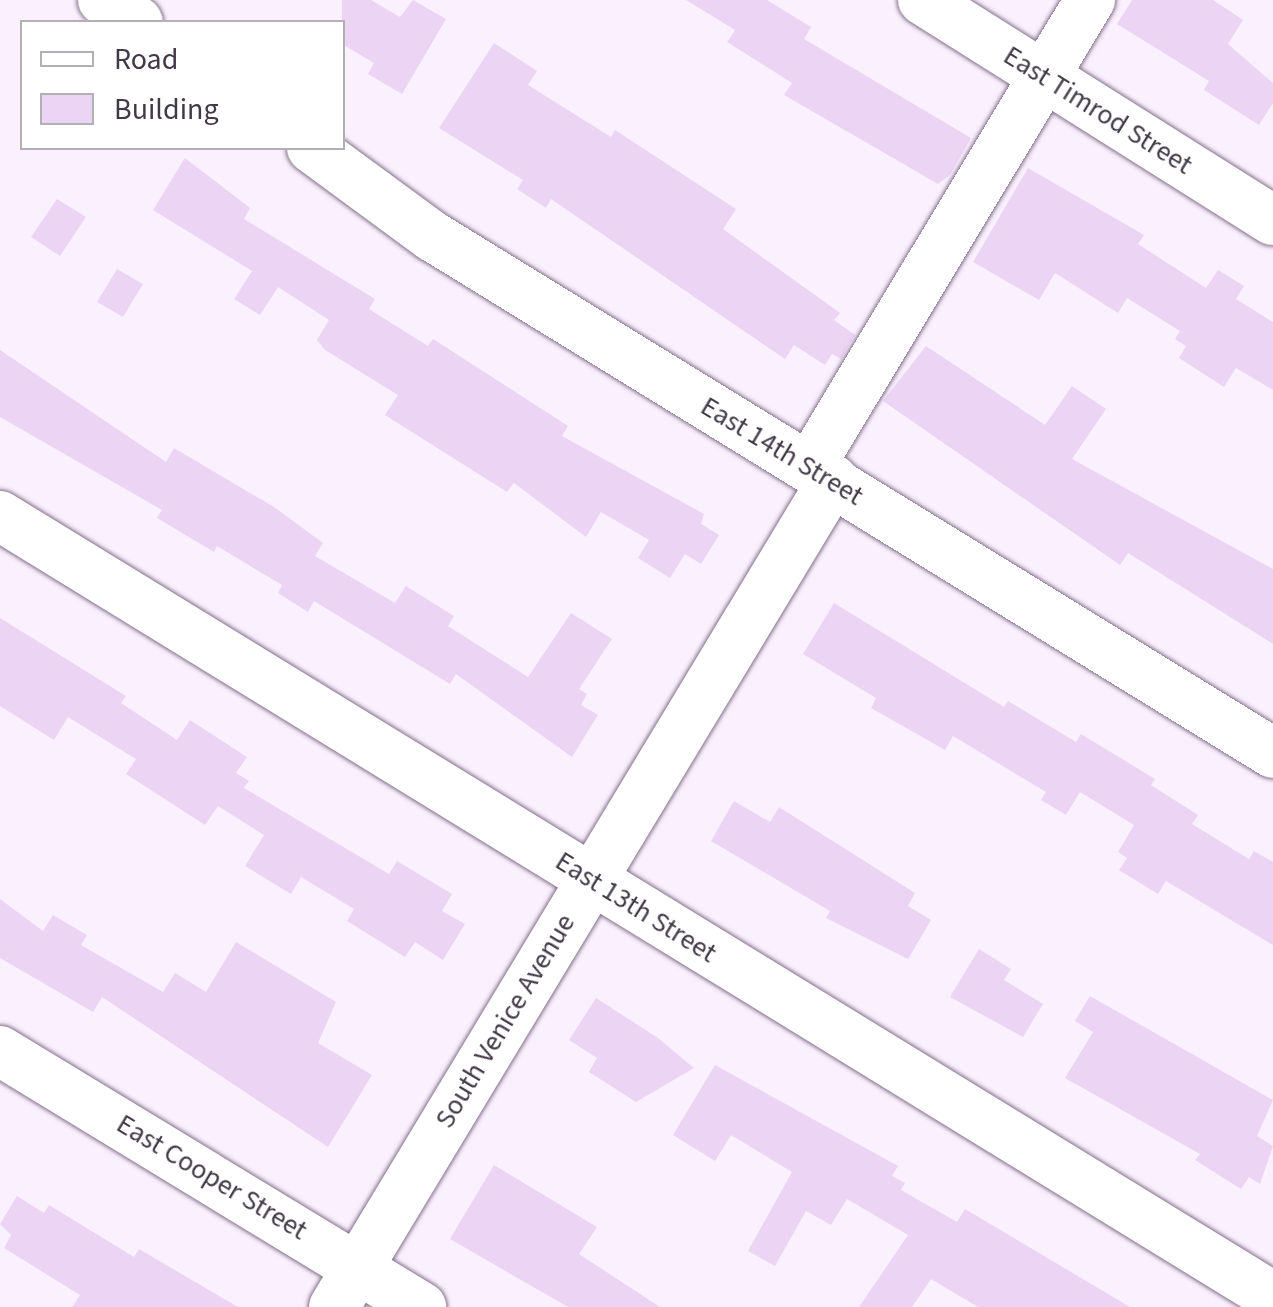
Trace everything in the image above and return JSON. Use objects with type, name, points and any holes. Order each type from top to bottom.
[{"type":"street","points":[[102,0],[135,20]]},
{"type":"street","name":"East Timrod Street","points":[[923,0],[1273,220]]},
{"type":"street","name":"South Venice Avenue","points":[[334,1307],[590,878],[1090,0]]},
{"type":"street","name":"East 14th Street","points":[[315,150],[432,236],[1266,749]]},
{"type":"street","name":"East 13th Street","points":[[0,516],[1273,1298]]},
{"type":"street","name":"East Cooper Street","points":[[0,1051],[360,1266],[421,1307]]},
{"type":"building","points":[[342,0],[371,0],[400,17],[413,0],[446,19],[402,94],[368,74],[374,63],[345,46]]},
{"type":"building","points":[[686,0],[767,0],[811,27],[804,39],[971,138],[950,175],[938,184],[784,95],[792,83],[727,42],[735,30]]},
{"type":"building","points":[[1132,0],[1213,0],[1243,20],[1228,44],[1273,83],[1273,103],[1259,125],[1204,90],[1209,81],[1117,24]]},
{"type":"building","points":[[494,43],[537,71],[528,85],[611,137],[615,130],[736,209],[723,229],[840,313],[834,320],[855,335],[841,359],[832,354],[825,365],[794,345],[785,359],[551,199],[546,208],[517,189],[523,180],[439,128]]},
{"type":"building","points":[[185,158],[250,208],[244,219],[375,299],[369,309],[428,346],[433,339],[568,426],[562,436],[704,514],[701,524],[719,535],[701,564],[685,554],[670,578],[638,558],[649,540],[601,512],[586,537],[514,483],[507,492],[385,415],[398,395],[325,350],[317,340],[329,320],[278,287],[260,315],[234,299],[252,271],[153,210]]},
{"type":"building","points":[[1028,168],[1144,235],[1138,244],[1206,288],[1218,270],[1244,286],[1236,299],[1273,322],[1273,390],[1236,368],[1224,387],[1179,358],[1186,346],[1175,339],[1180,331],[1127,298],[1118,313],[1055,273],[1039,300],[973,262]]},
{"type":"building","points":[[57,199],[86,217],[60,256],[31,237]]},
{"type":"building","points":[[117,269],[143,284],[123,317],[97,302]]},
{"type":"building","points":[[926,346],[1045,425],[1072,386],[1106,409],[1072,459],[1273,569],[1273,644],[1128,553],[1120,565],[883,401]]},
{"type":"building","points":[[0,350],[166,462],[174,448],[274,507],[323,543],[315,556],[395,603],[406,586],[454,616],[448,626],[528,677],[571,613],[612,639],[579,689],[587,694],[581,705],[598,715],[572,757],[456,674],[450,684],[314,601],[308,612],[278,593],[282,585],[217,546],[214,552],[157,518],[162,510],[0,417]]},
{"type":"building","points":[[834,603],[1004,707],[1008,701],[1076,742],[1081,734],[1155,779],[1151,785],[1198,815],[1192,824],[1249,859],[1254,851],[1273,862],[1273,945],[1166,881],[1158,894],[1119,870],[1127,858],[1118,852],[1134,825],[1080,792],[1066,815],[1041,800],[1046,792],[953,736],[945,750],[871,708],[876,698],[803,654]]},
{"type":"building","points":[[0,618],[126,696],[121,703],[177,740],[190,720],[247,757],[236,773],[249,781],[244,788],[389,874],[397,861],[452,894],[442,911],[465,924],[443,960],[415,942],[405,957],[347,921],[354,909],[301,877],[291,894],[245,866],[264,835],[218,806],[205,825],[126,774],[136,759],[68,717],[54,740],[0,706]]},
{"type":"building","points":[[734,801],[770,822],[779,807],[915,893],[908,906],[931,920],[908,959],[826,918],[830,911],[711,841]]},
{"type":"building","points":[[0,899],[43,931],[53,915],[87,935],[81,945],[163,992],[175,973],[206,992],[236,942],[336,1002],[318,1043],[372,1075],[328,1147],[102,997],[93,1012],[0,958]]},
{"type":"building","points":[[979,949],[1011,969],[1004,980],[1043,1004],[1023,1037],[950,997]]},
{"type":"building","points":[[1090,996],[1273,1100],[1257,1136],[1273,1146],[1260,1184],[1249,1177],[1241,1189],[1195,1160],[1200,1154],[1065,1078],[1093,1032],[1075,1021]]},
{"type":"building","points":[[596,998],[658,1038],[694,1068],[636,1102],[589,1072],[597,1058],[569,1040]]},
{"type":"building","points":[[715,1065],[898,1166],[892,1176],[905,1183],[901,1190],[957,1222],[965,1209],[1130,1307],[978,1307],[931,1279],[912,1307],[859,1307],[908,1235],[847,1199],[831,1225],[806,1211],[775,1266],[748,1251],[792,1172],[731,1135],[715,1161],[673,1135]]},
{"type":"building","points":[[494,1165],[597,1227],[579,1254],[660,1307],[568,1307],[450,1239]]},
{"type":"building","points":[[17,1196],[44,1213],[49,1205],[134,1257],[139,1249],[238,1307],[72,1307],[80,1295],[4,1248],[11,1235],[0,1224]]}]
